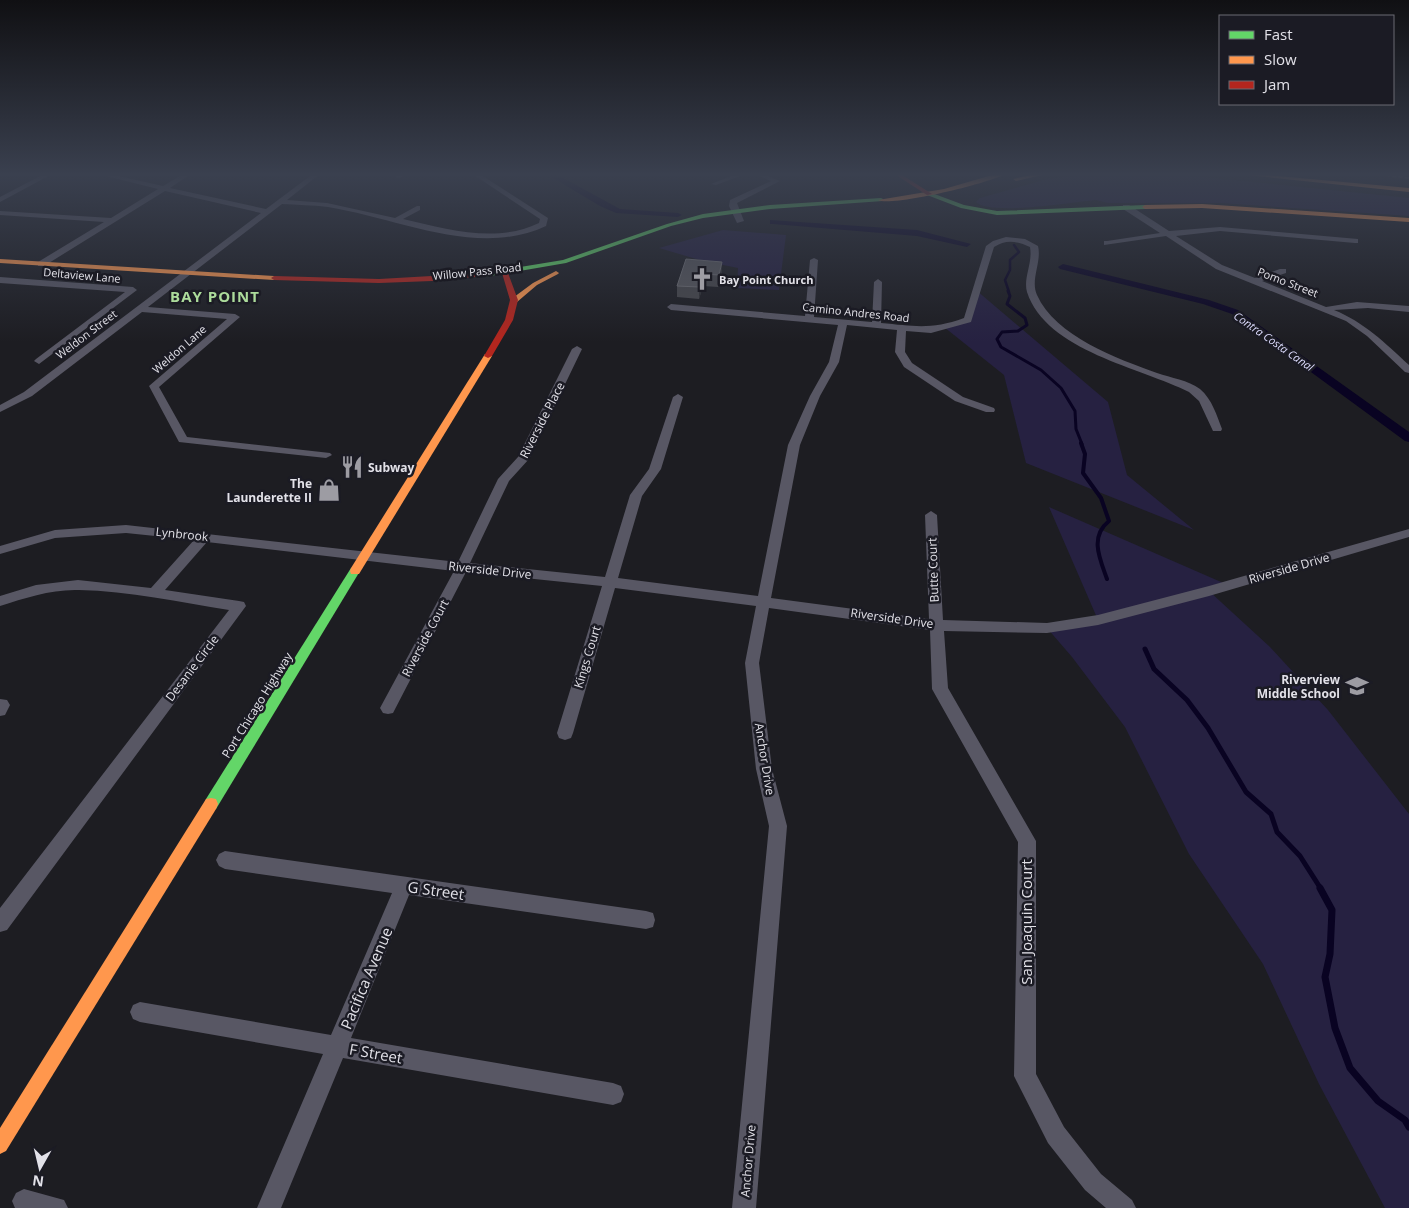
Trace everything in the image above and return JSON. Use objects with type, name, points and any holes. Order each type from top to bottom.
[{"type":"main road","name":"Willow Pass Road","points":[[506,278],[586,255],[656,229]]},
{"type":"main road","name":"Willow Pass Road","points":[[0,261],[332,282],[506,278],[556,273],[578,268],[694,229]]},
{"type":"main road","points":[[506,278],[514,300],[535,284],[556,273]]},
{"type":"main road","name":"Port Chicago Highway","points":[[0,1145],[490,354],[509,320],[514,300]]},
{"type":"street","points":[[41,264],[98,229]]},
{"type":"street","name":"Weldon Street","points":[[0,409],[28,394],[244,229]]},
{"type":"street","points":[[439,229],[464,235],[486,237],[510,236],[534,229]]},
{"type":"street","name":"Pomo Street","points":[[1160,229],[1219,267],[1327,309],[1349,320],[1370,334],[1409,370]]},
{"type":"street","points":[[1107,243],[1216,229]]},
{"type":"street","points":[[1224,229],[1355,241]]},
{"type":"street","name":"Camino Andres Road","points":[[671,308],[809,318],[931,330],[968,320],[990,246],[1006,238],[1020,239],[1034,246],[1036,266],[1030,283],[1032,294],[1041,311],[1052,322],[1079,340],[1130,366],[1196,392],[1207,405],[1217,429]]},
{"type":"street","points":[[809,318],[814,260]]},
{"type":"street","points":[[1254,281],[1283,271]]},
{"type":"street","name":"Deltaview Lane","points":[[0,280],[133,290],[39,361],[67,364]]},
{"type":"street","points":[[876,325],[878,282]]},
{"type":"street","points":[[1327,309],[1340,305],[1358,304],[1409,308]]},
{"type":"street","name":"Weldon Lane","points":[[140,309],[235,317],[154,386],[183,440],[326,455]]},
{"type":"street","name":"Anchor Drive","points":[[744,1208],[778,826],[764,769],[752,663],[794,445],[815,396],[834,362],[843,322]]},
{"type":"street","points":[[902,328],[900,352],[908,365],[959,399],[990,410]]},
{"type":"street","name":"Riverside Place","points":[[462,567],[504,479],[523,459],[577,349]]},
{"type":"street","points":[[50,353],[80,355]]},
{"type":"street","points":[[1392,355],[1409,356]]},
{"type":"street","name":"Kings Court","points":[[565,733],[636,495],[656,470],[678,397]]},
{"type":"street","name":"Butte Court","points":[[931,515],[935,624]]},
{"type":"street","name":"Lynbrook","points":[[0,550],[55,534],[126,529],[365,557]]},
{"type":"street","name":"Riverside Drive","points":[[365,557],[610,582],[935,624],[1047,628],[1098,620],[1209,591],[1409,533]]},
{"type":"street","points":[[154,593],[204,537]]},
{"type":"street","name":"Riverside Court","points":[[388,708],[462,567]]},
{"type":"street","name":"Desanie Circle","points":[[0,601],[36,590],[78,585],[154,593],[239,606],[0,923]]},
{"type":"street","name":"San Joaquin Court","points":[[935,624],[940,689],[1026,842],[1025,1076],[1056,1135],[1093,1182],[1124,1208]]},
{"type":"street","name":"G Street","points":[[226,860],[646,920]]},
{"type":"street","name":"Pacifica Avenue","points":[[269,1208],[404,886]]},
{"type":"street","name":"F Street","points":[[140,1012],[612,1094]]},
{"type":"street","points":[[24,1201],[56,1208]]},
{"type":"shaded area","points":[[723,230],[786,235],[779,290],[737,288],[738,268],[703,261],[659,248]]},
{"type":"shaded area","points":[[976,290],[1108,402],[1127,475],[1194,530],[1026,463],[1004,375],[944,327],[968,320]]},
{"type":"shaded area","points":[[1049,507],[1228,585],[1209,591],[1270,647],[1328,710],[1409,814],[1409,1208],[1385,1208],[1319,1084],[1263,964],[1189,854],[1125,727],[1072,657],[1047,628],[1098,620]]},
{"type":"building","points":[[686,259],[722,262],[719,275],[703,274],[699,287],[677,286]]},
{"type":"waterway","name":"Contra Costa Canal","points":[[870,229],[917,233],[967,244]]},
{"type":"waterway","points":[[1009,292],[1005,280],[1010,270],[1010,260],[1019,252],[1014,245]]},
{"type":"waterway","name":"Contra Costa Canal","points":[[1063,267],[1206,302],[1235,312],[1409,438]]},
{"type":"waterway","points":[[1008,291],[1010,296],[1007,304],[1025,318],[1027,325],[1018,331],[1002,332],[997,339],[1001,347],[1041,370],[1061,388],[1075,411],[1076,429],[1082,444]]},
{"type":"waterway","points":[[1081,443],[1085,454],[1083,473],[1101,498],[1109,521],[1099,534],[1098,541],[1099,556],[1107,579]]},
{"type":"waterway","points":[[1145,649],[1154,669],[1187,700],[1208,728],[1246,792],[1271,814],[1277,832],[1300,856],[1321,889]]},
{"type":"waterway","points":[[1320,888],[1332,910],[1330,954],[1325,977],[1335,1028],[1350,1068],[1378,1101],[1405,1120],[1409,1127]]},
{"type":"traffic: fast","points":[[484,275],[564,262],[657,229]]},
{"type":"traffic: fast","points":[[211,804],[355,571]]},
{"type":"traffic: slow","points":[[0,261],[274,278]]},
{"type":"traffic: slow","points":[[514,300],[535,284],[556,273]]},
{"type":"traffic: slow","points":[[355,571],[488,356]]},
{"type":"traffic: slow","points":[[0,1145],[211,804]]},
{"type":"traffic: jam","points":[[488,356],[509,320],[514,300],[505,273]]},
{"type":"traffic: jam","points":[[274,278],[379,281],[458,278],[484,275]]},
{"type":"place","name":"Bay Point Church","points":[[702,279]]},
{"type":"place","name":"Subway","points":[[352,467]]},
{"type":"place","name":"The Launderette II","points":[[329,490]]},
{"type":"place","name":"Riverview Middle School","points":[[1357,686]]},
{"type":"district","name":"BAY POINT","points":[[215,296]]}]
